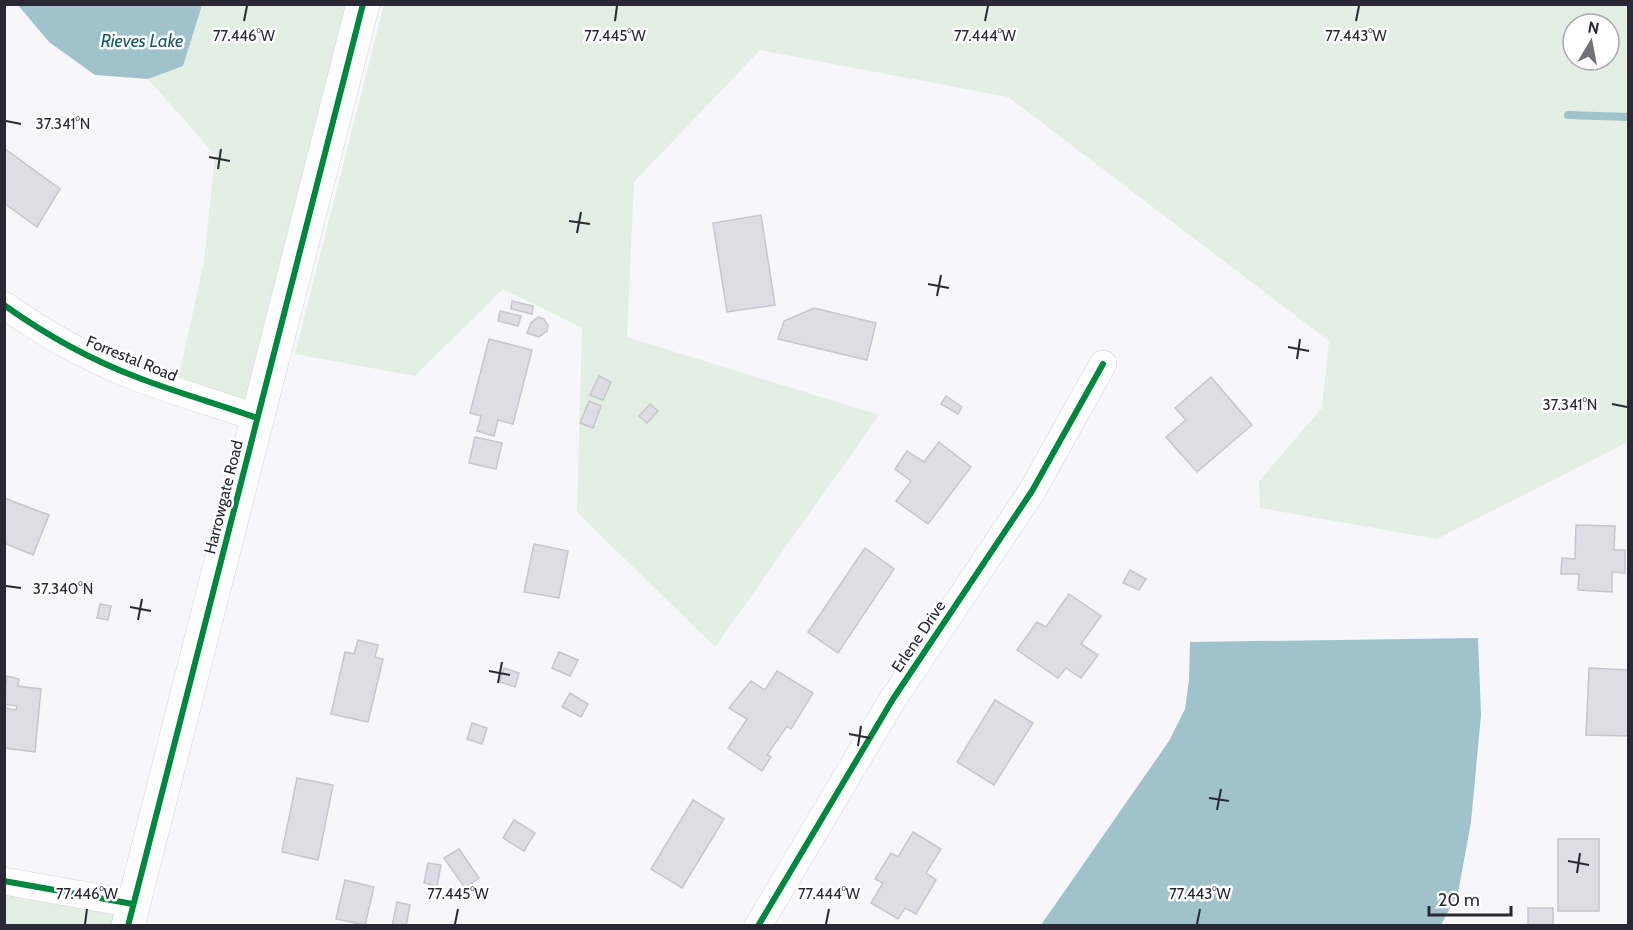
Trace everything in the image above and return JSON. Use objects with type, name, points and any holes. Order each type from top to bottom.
[{"type":"main road","name":"Harrowgate Road","points":[[130,915],[363,4]]},
{"type":"street","name":"Forrestal Road","points":[[4,305],[79,351],[138,378],[257,418]]},
{"type":"street","name":"Erlene Drive","points":[[758,926],[893,699],[1032,491],[1103,364]]},
{"type":"street","points":[[4,881],[130,915]]},
{"type":"shaded area","points":[[202,5],[363,5],[257,418],[176,390],[204,261],[215,155],[148,79],[183,66]]},
{"type":"shaded area","points":[[384,5],[1628,5],[1628,442],[1437,539],[1260,508],[1259,481],[1322,408],[1329,341],[1008,97],[760,50],[634,182],[627,337],[879,415],[715,647],[577,512],[582,328],[503,289],[415,376],[295,354]]},
{"type":"shaded area","points":[[13,882],[133,904],[128,925],[5,926],[5,896]]},
{"type":"water","name":"Rieves Lake","points":[[18,5],[202,5],[183,66],[148,79],[95,75],[49,42]]},
{"type":"water","points":[[1478,638],[1481,715],[1471,822],[1458,893],[1441,925],[1041,925],[1169,741],[1185,709],[1189,680],[1190,642]]},
{"type":"building","points":[[4,148],[60,189],[37,227],[4,203]]},
{"type":"building","points":[[761,215],[775,305],[727,312],[713,223]]},
{"type":"building","points":[[512,301],[533,306],[532,314],[511,309]]},
{"type":"building","points":[[814,308],[876,323],[867,360],[778,339],[784,321]]},
{"type":"building","points":[[500,311],[521,316],[518,326],[498,321]]},
{"type":"building","points":[[538,317],[544,319],[548,326],[547,331],[539,337],[527,333],[531,323]]},
{"type":"building","points":[[489,339],[532,350],[513,424],[498,420],[494,436],[477,431],[481,416],[470,413]]},
{"type":"building","points":[[599,376],[611,382],[603,400],[590,395]]},
{"type":"building","points":[[1211,377],[1252,425],[1197,472],[1166,437],[1186,420],[1175,408]]},
{"type":"building","points":[[946,396],[962,407],[958,414],[941,404]]},
{"type":"building","points":[[589,401],[601,406],[593,428],[580,423]]},
{"type":"building","points":[[650,404],[658,411],[647,423],[639,416]]},
{"type":"building","points":[[475,437],[502,443],[496,469],[469,463]]},
{"type":"building","points":[[939,442],[971,467],[928,524],[896,501],[911,481],[895,469],[907,451],[924,462]]},
{"type":"building","points":[[4,498],[49,515],[33,555],[4,543]]},
{"type":"building","points":[[1576,525],[1615,526],[1614,550],[1625,550],[1625,573],[1612,572],[1612,592],[1578,590],[1579,574],[1561,574],[1562,558],[1575,559]]},
{"type":"building","points":[[534,544],[568,551],[559,598],[524,592]]},
{"type":"building","points":[[865,548],[894,569],[838,653],[808,632]]},
{"type":"building","points":[[1130,570],[1146,579],[1139,590],[1123,583]]},
{"type":"building","points":[[1069,594],[1101,616],[1081,644],[1098,655],[1081,678],[1066,668],[1058,678],[1017,650],[1037,622],[1046,627]]},
{"type":"building","points":[[100,604],[111,606],[108,620],[97,618]]},
{"type":"building","points":[[358,640],[378,645],[375,657],[383,659],[368,722],[331,714],[345,652],[354,654]]},
{"type":"building","points":[[559,652],[578,660],[570,676],[552,668]]},
{"type":"building","points":[[504,668],[519,673],[515,687],[500,682]]},
{"type":"building","points":[[1589,668],[1628,670],[1628,736],[1586,735]]},
{"type":"building","points":[[777,671],[813,693],[791,729],[787,726],[767,755],[771,757],[762,771],[728,748],[747,719],[729,708],[751,681],[765,690]]},
{"type":"building","points":[[7,676],[19,679],[18,686],[41,689],[35,752],[4,748],[4,708],[16,710],[17,706],[4,704]]},
{"type":"building","points":[[570,693],[588,704],[581,717],[562,707]]},
{"type":"building","points":[[995,700],[1033,723],[994,785],[957,762]]},
{"type":"building","points":[[472,723],[487,728],[482,744],[467,739]]},
{"type":"building","points":[[297,778],[333,785],[318,860],[282,852]]},
{"type":"building","points":[[693,800],[724,819],[682,888],[651,869]]},
{"type":"building","points":[[514,820],[535,833],[524,851],[503,838]]},
{"type":"building","points":[[913,832],[941,849],[926,873],[936,880],[916,914],[905,908],[898,919],[871,903],[883,883],[875,879],[891,853],[898,857]]},
{"type":"building","points":[[1558,839],[1599,839],[1599,911],[1558,911]]},
{"type":"building","points":[[459,849],[479,878],[465,888],[444,858]]},
{"type":"building","points":[[428,863],[441,865],[437,886],[424,883]]},
{"type":"building","points":[[345,880],[374,887],[365,925],[336,919]]},
{"type":"building","points":[[397,902],[410,905],[406,926],[392,926]]},
{"type":"building","points":[[1528,908],[1553,908],[1553,926],[1528,926]]},
{"type":"waterway","points":[[1568,115],[1628,117]]},
{"type":"cycle path","points":[[128,926],[363,4]]},
{"type":"cycle path","points":[[4,305],[53,337],[121,371],[257,418]]},
{"type":"cycle path","points":[[758,926],[893,699],[1032,491],[1103,364]]},
{"type":"cycle path","points":[[4,881],[133,904]]}]
